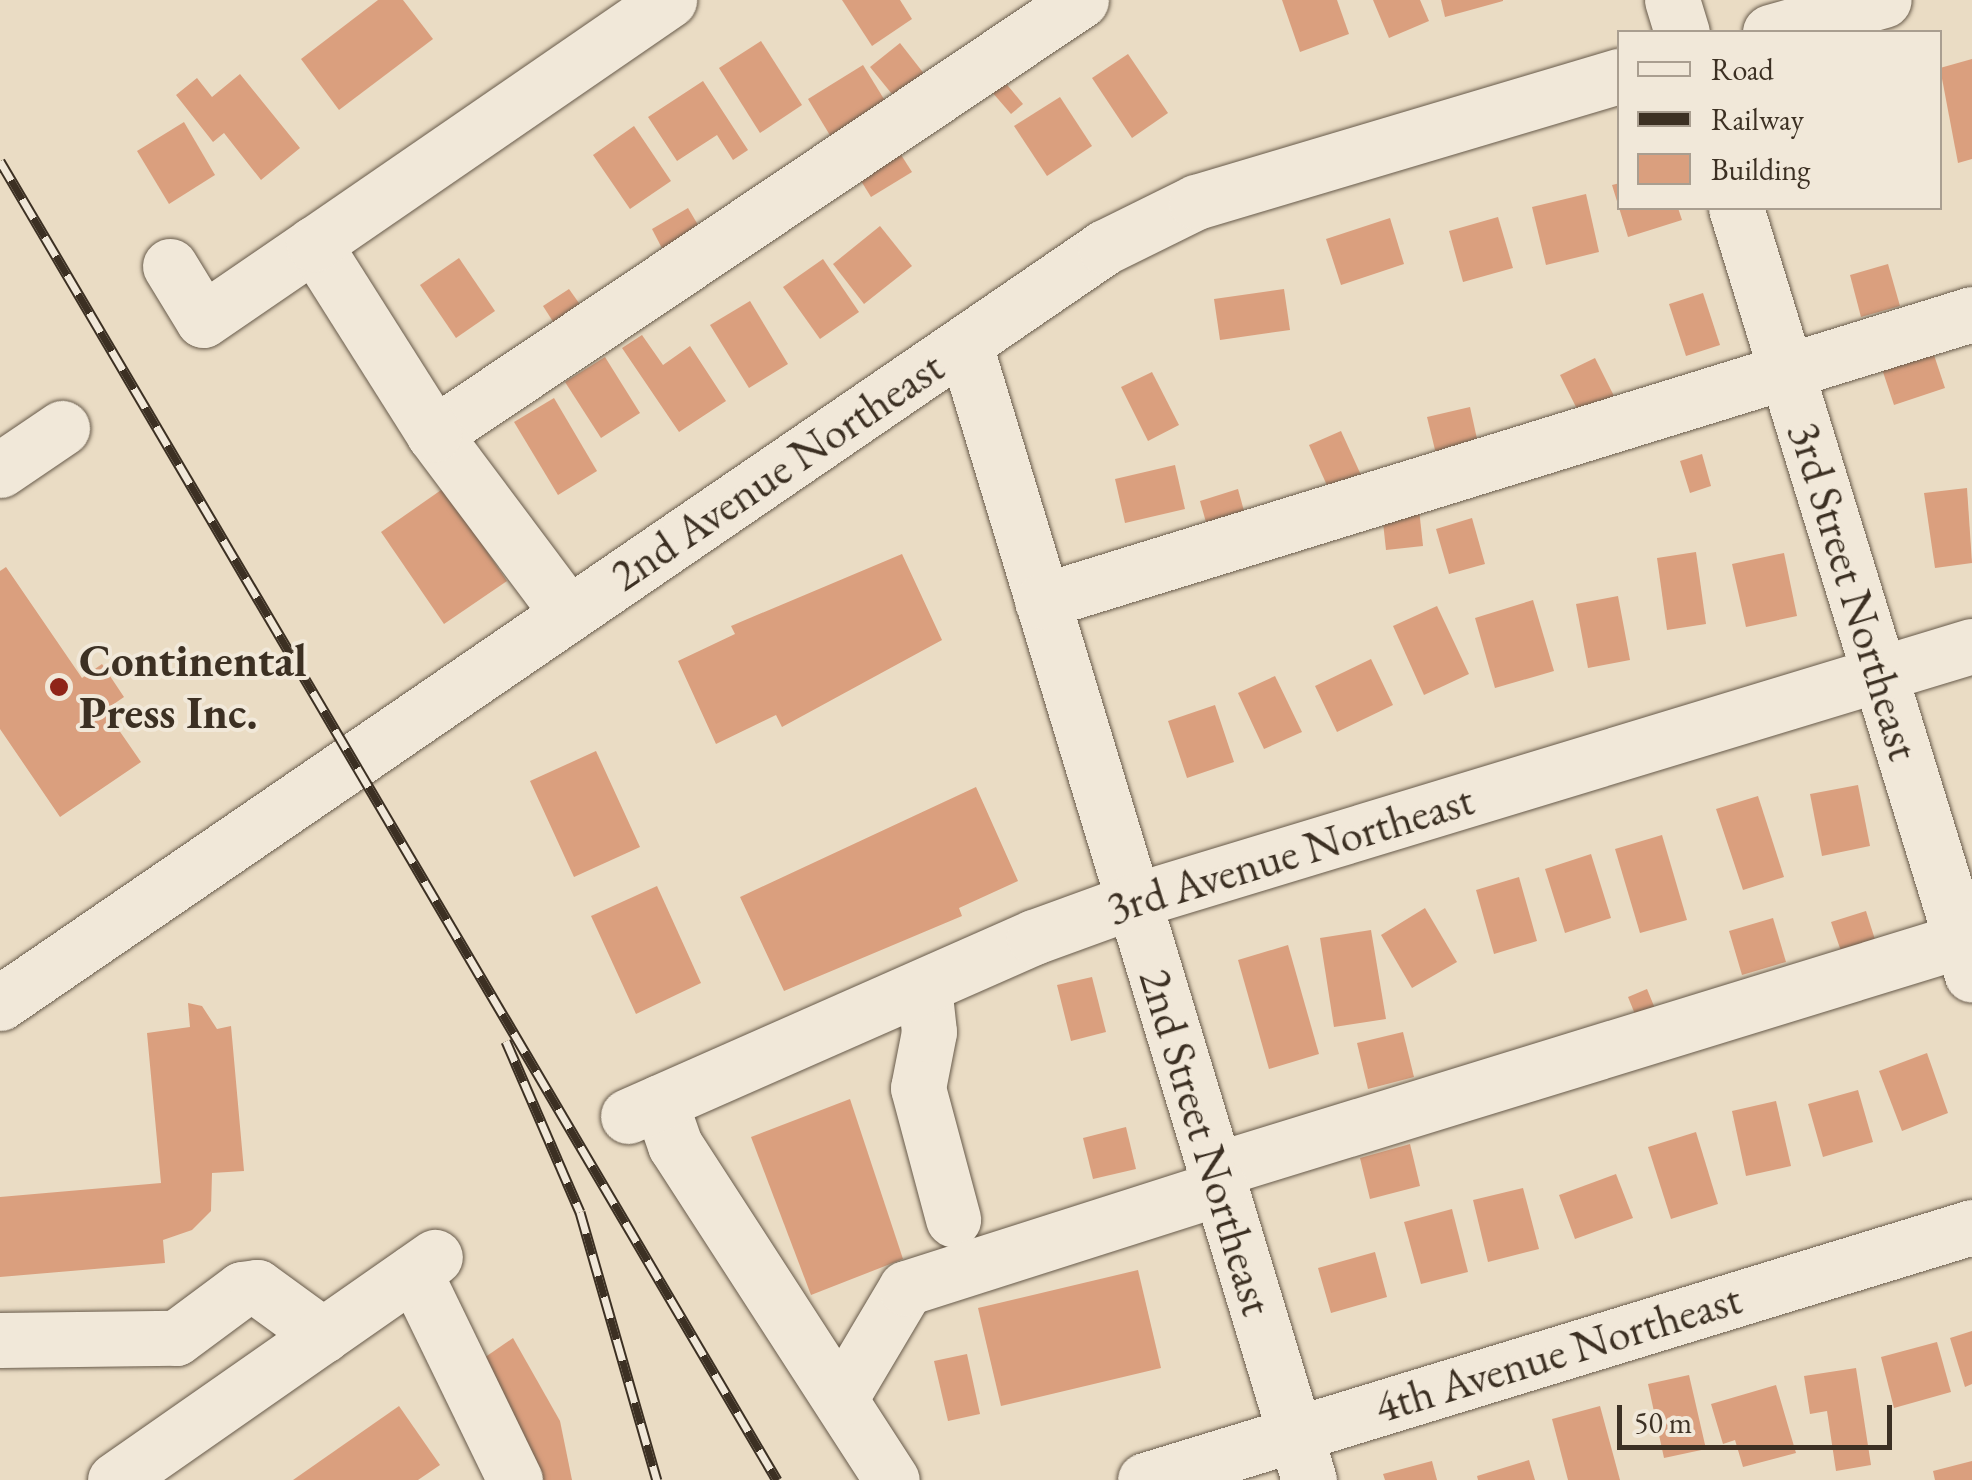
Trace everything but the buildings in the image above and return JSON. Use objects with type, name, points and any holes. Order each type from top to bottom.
[{"type":"street","points":[[170,266],[204,320],[669,0]]},
{"type":"street","points":[[434,434],[1081,0]]},
{"type":"street","points":[[1672,0],[1681,30]]},
{"type":"street","points":[[1777,30],[1884,0]]},
{"type":"street","name":"2nd Avenue Northeast","points":[[0,1002],[1104,247],[1196,202],[1617,77]]},
{"type":"street","name":"3rd Street Northeast","points":[[1737,210],[1878,674],[1968,950]]},
{"type":"street","points":[[314,244],[434,434],[567,612]]},
{"type":"street","points":[[1042,602],[1972,314]]},
{"type":"street","name":"2nd Street Northeast","points":[[965,345],[1301,1457]]},
{"type":"street","points":[[0,470],[62,428]]},
{"type":"street","name":"3rd Avenue Northeast","points":[[840,1399],[675,1145],[644,1109],[924,986],[1133,901],[1972,646]]},
{"type":"street","points":[[892,1480],[840,1399],[906,1288],[1218,1179],[1968,950]]},
{"type":"street","points":[[924,986],[929,1032],[918,1088],[953,1218]]},
{"type":"street","name":"4th Avenue Northeast","points":[[1145,1480],[1301,1457],[1972,1227]]},
{"type":"street","points":[[115,1480],[424,1264],[515,1480]]},
{"type":"street","points":[[0,1340],[176,1338],[242,1289],[257,1288],[323,1335]]},
{"type":"street","points":[[176,1338],[219,1408]]},
{"type":"railway","points":[[0,161],[777,1480]]},
{"type":"railway","points":[[506,1041],[580,1212],[657,1480]]},
{"type":"place","name":"Continental Press Inc.","points":[[59,687]]}]
